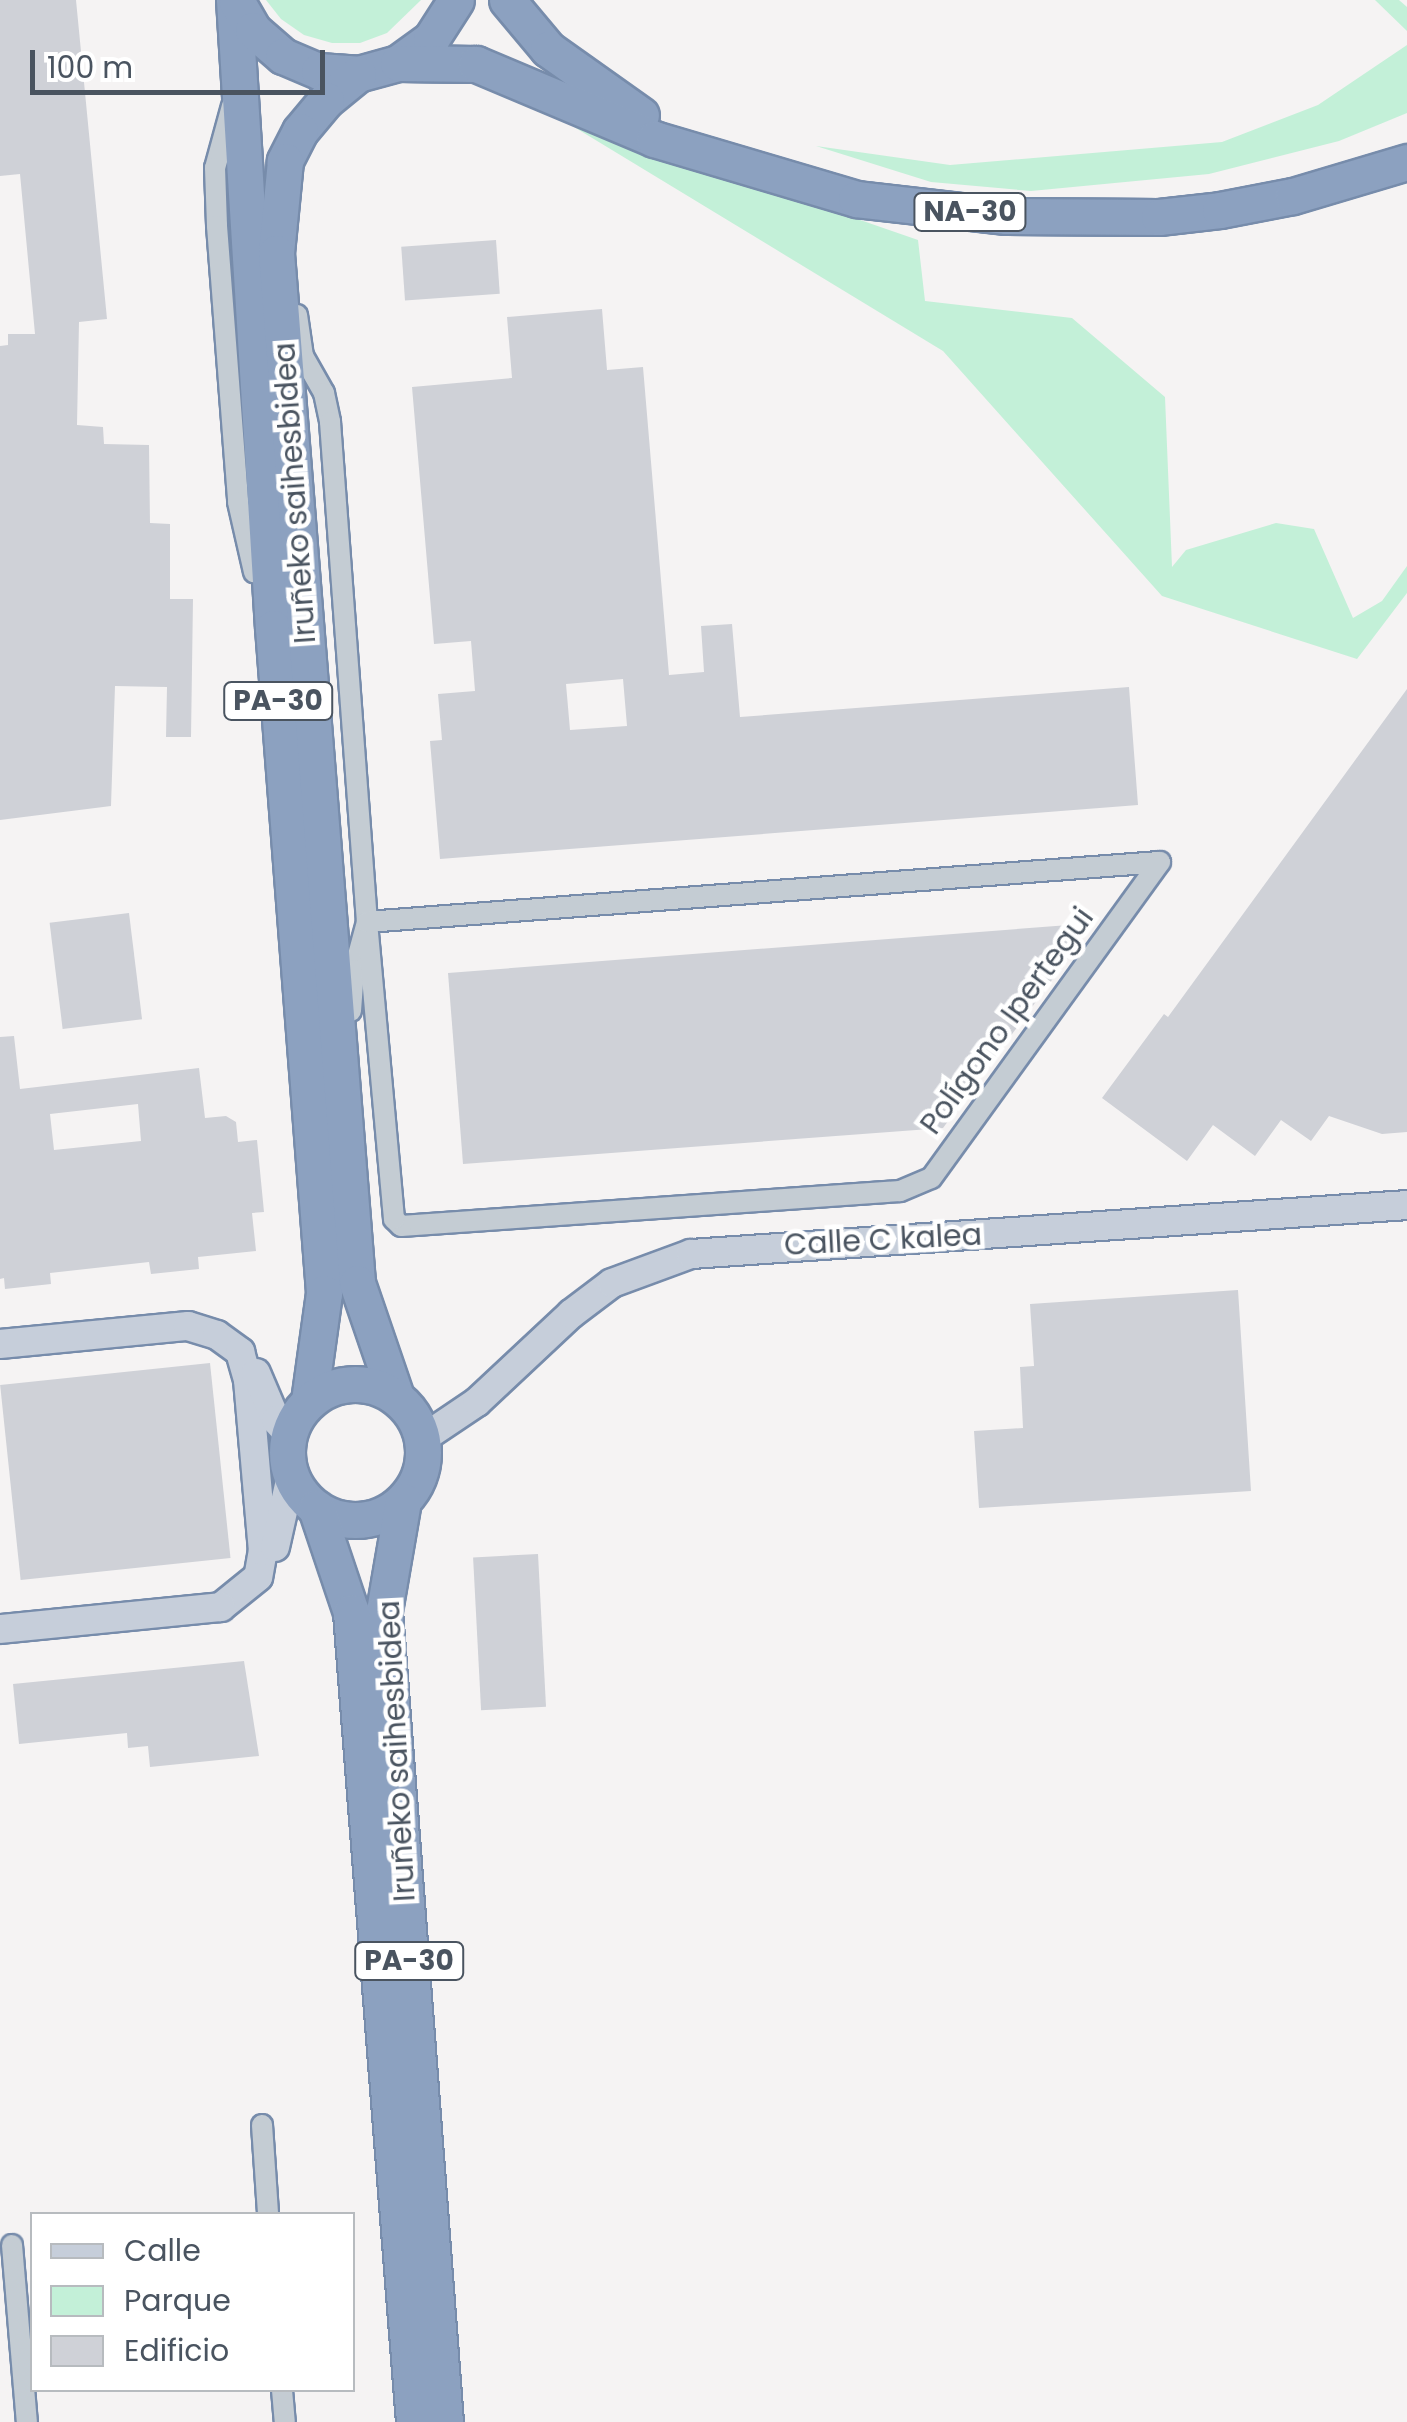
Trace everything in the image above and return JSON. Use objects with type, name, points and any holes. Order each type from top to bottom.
[{"type":"highway","name":"PA-30","points":[[235,0],[253,30],[282,56],[319,72],[358,74],[398,63],[431,39],[456,0]]},
{"type":"highway","name":"Iruñeko saihesbidea","points":[[235,0],[242,75],[241,170],[272,628],[324,1293],[309,1401]]},
{"type":"highway","name":"NA-30","points":[[507,0],[548,50],[622,105],[726,161]]},
{"type":"highway","name":"NA-30","points":[[398,63],[476,64],[654,139],[856,199],[1006,216],[1159,216],[1220,210],[1356,179],[1407,162]]},
{"type":"highway","name":"Iruñeko saihesbidea","points":[[358,74],[326,100],[300,131],[285,161],[276,252],[356,1283],[396,1397]]},
{"type":"highway","points":[[1356,179],[1407,150]]},
{"type":"highway","points":[[1220,210],[1304,208],[1407,184]]},
{"type":"highway","points":[[309,1401],[329,1388],[352,1383],[375,1386],[396,1397]]},
{"type":"highway","name":"PA-30","points":[[396,1397],[417,1423],[422,1440],[419,1472],[403,1501]]},
{"type":"highway","name":"PA-30","points":[[288,1434],[309,1401]]},
{"type":"highway","points":[[288,1434],[291,1476]]},
{"type":"highway","name":"PA-30","points":[[291,1476],[301,1494],[316,1508]]},
{"type":"highway","name":"Iruñeko saihesbidea","points":[[403,1501],[384,1610],[444,2422]]},
{"type":"highway","points":[[316,1508],[338,1518],[361,1520],[384,1514],[403,1501]]},
{"type":"highway","name":"Iruñeko saihesbidea","points":[[316,1508],[351,1612],[414,2422]]},
{"type":"street","name":"Iruñeko saihesbidea","points":[[276,252],[292,272],[304,356],[324,392],[330,422],[367,922],[350,995],[355,1069],[345,1152]]},
{"type":"street","name":"Polígono Ipertegui","points":[[1160,862],[930,1178],[900,1190],[401,1226],[394,1219],[367,922],[1140,864],[1160,862]]},
{"type":"street","name":"Calle C kalea","points":[[422,1440],[477,1402],[570,1314],[612,1283],[691,1254],[1407,1205]]},
{"type":"street","points":[[0,1344],[188,1326],[217,1334],[240,1352],[288,1434]]},
{"type":"street","points":[[240,1352],[248,1380],[263,1526],[258,1577]]},
{"type":"street","points":[[0,1629],[221,1607],[258,1577],[274,1551],[291,1476]]},
{"type":"street","points":[[262,2125],[268,2212]]},
{"type":"street","points":[[15,2245],[27,2422]]},
{"type":"street","points":[[282,2392],[285,2422]]},
{"type":"green space","points":[[266,0],[421,0],[387,33],[360,43],[332,43],[304,35],[281,19]]},
{"type":"green space","points":[[1375,0],[1399,0],[1407,7],[1407,31]]},
{"type":"green space","points":[[1407,45],[1407,113],[1339,141],[1209,174],[1031,191],[931,182],[816,146],[950,165],[1222,142],[1318,105]]},
{"type":"green space","points":[[551,113],[918,240],[925,301],[1072,318],[1165,397],[1172,567],[1186,550],[1276,523],[1314,529],[1353,618],[1382,601],[1407,566],[1407,593],[1357,659],[1162,596],[943,351]]},
{"type":"building","points":[[0,0],[76,0],[107,319],[79,322],[77,425],[103,427],[104,444],[149,445],[150,523],[170,524],[170,599],[193,599],[191,737],[166,737],[167,687],[115,686],[111,806],[0,820],[0,346],[8,345],[8,334],[35,334],[20,174],[0,176]]},
{"type":"building","points":[[496,240],[500,294],[405,300],[401,247]]},
{"type":"building","points":[[602,309],[607,370],[643,367],[669,675],[704,672],[701,626],[732,624],[740,717],[1129,687],[1138,805],[440,859],[430,741],[442,740],[438,694],[475,691],[471,641],[434,644],[412,387],[512,378],[507,317]],"holes":[[[623,679],[627,726],[570,730],[566,684]]]},
{"type":"building","points":[[1407,689],[1407,1132],[1382,1134],[1329,1116],[1311,1141],[1281,1120],[1255,1156],[1213,1125],[1187,1161],[1102,1098],[1164,1014],[1168,1017]]},
{"type":"building","points":[[129,913],[142,1019],[63,1029],[50,923]]},
{"type":"building","points":[[1069,925],[1071,954],[943,1128],[463,1164],[448,973]]},
{"type":"building","points":[[14,1036],[20,1089],[199,1068],[205,1118],[226,1116],[236,1122],[238,1142],[257,1140],[264,1212],[252,1213],[256,1251],[198,1257],[199,1269],[151,1274],[149,1262],[50,1273],[51,1284],[5,1289],[4,1278],[0,1279],[0,1037]],"holes":[[[138,1104],[141,1141],[54,1150],[50,1114]]]},
{"type":"building","points":[[1238,1290],[1251,1491],[979,1508],[974,1431],[1023,1428],[1020,1367],[1034,1366],[1030,1304]]},
{"type":"building","points":[[210,1363],[230,1558],[21,1580],[0,1385]]},
{"type":"building","points":[[538,1554],[546,1707],[481,1710],[473,1557]]},
{"type":"building","points":[[244,1661],[259,1756],[150,1767],[148,1746],[128,1748],[127,1733],[19,1744],[13,1684]]}]
